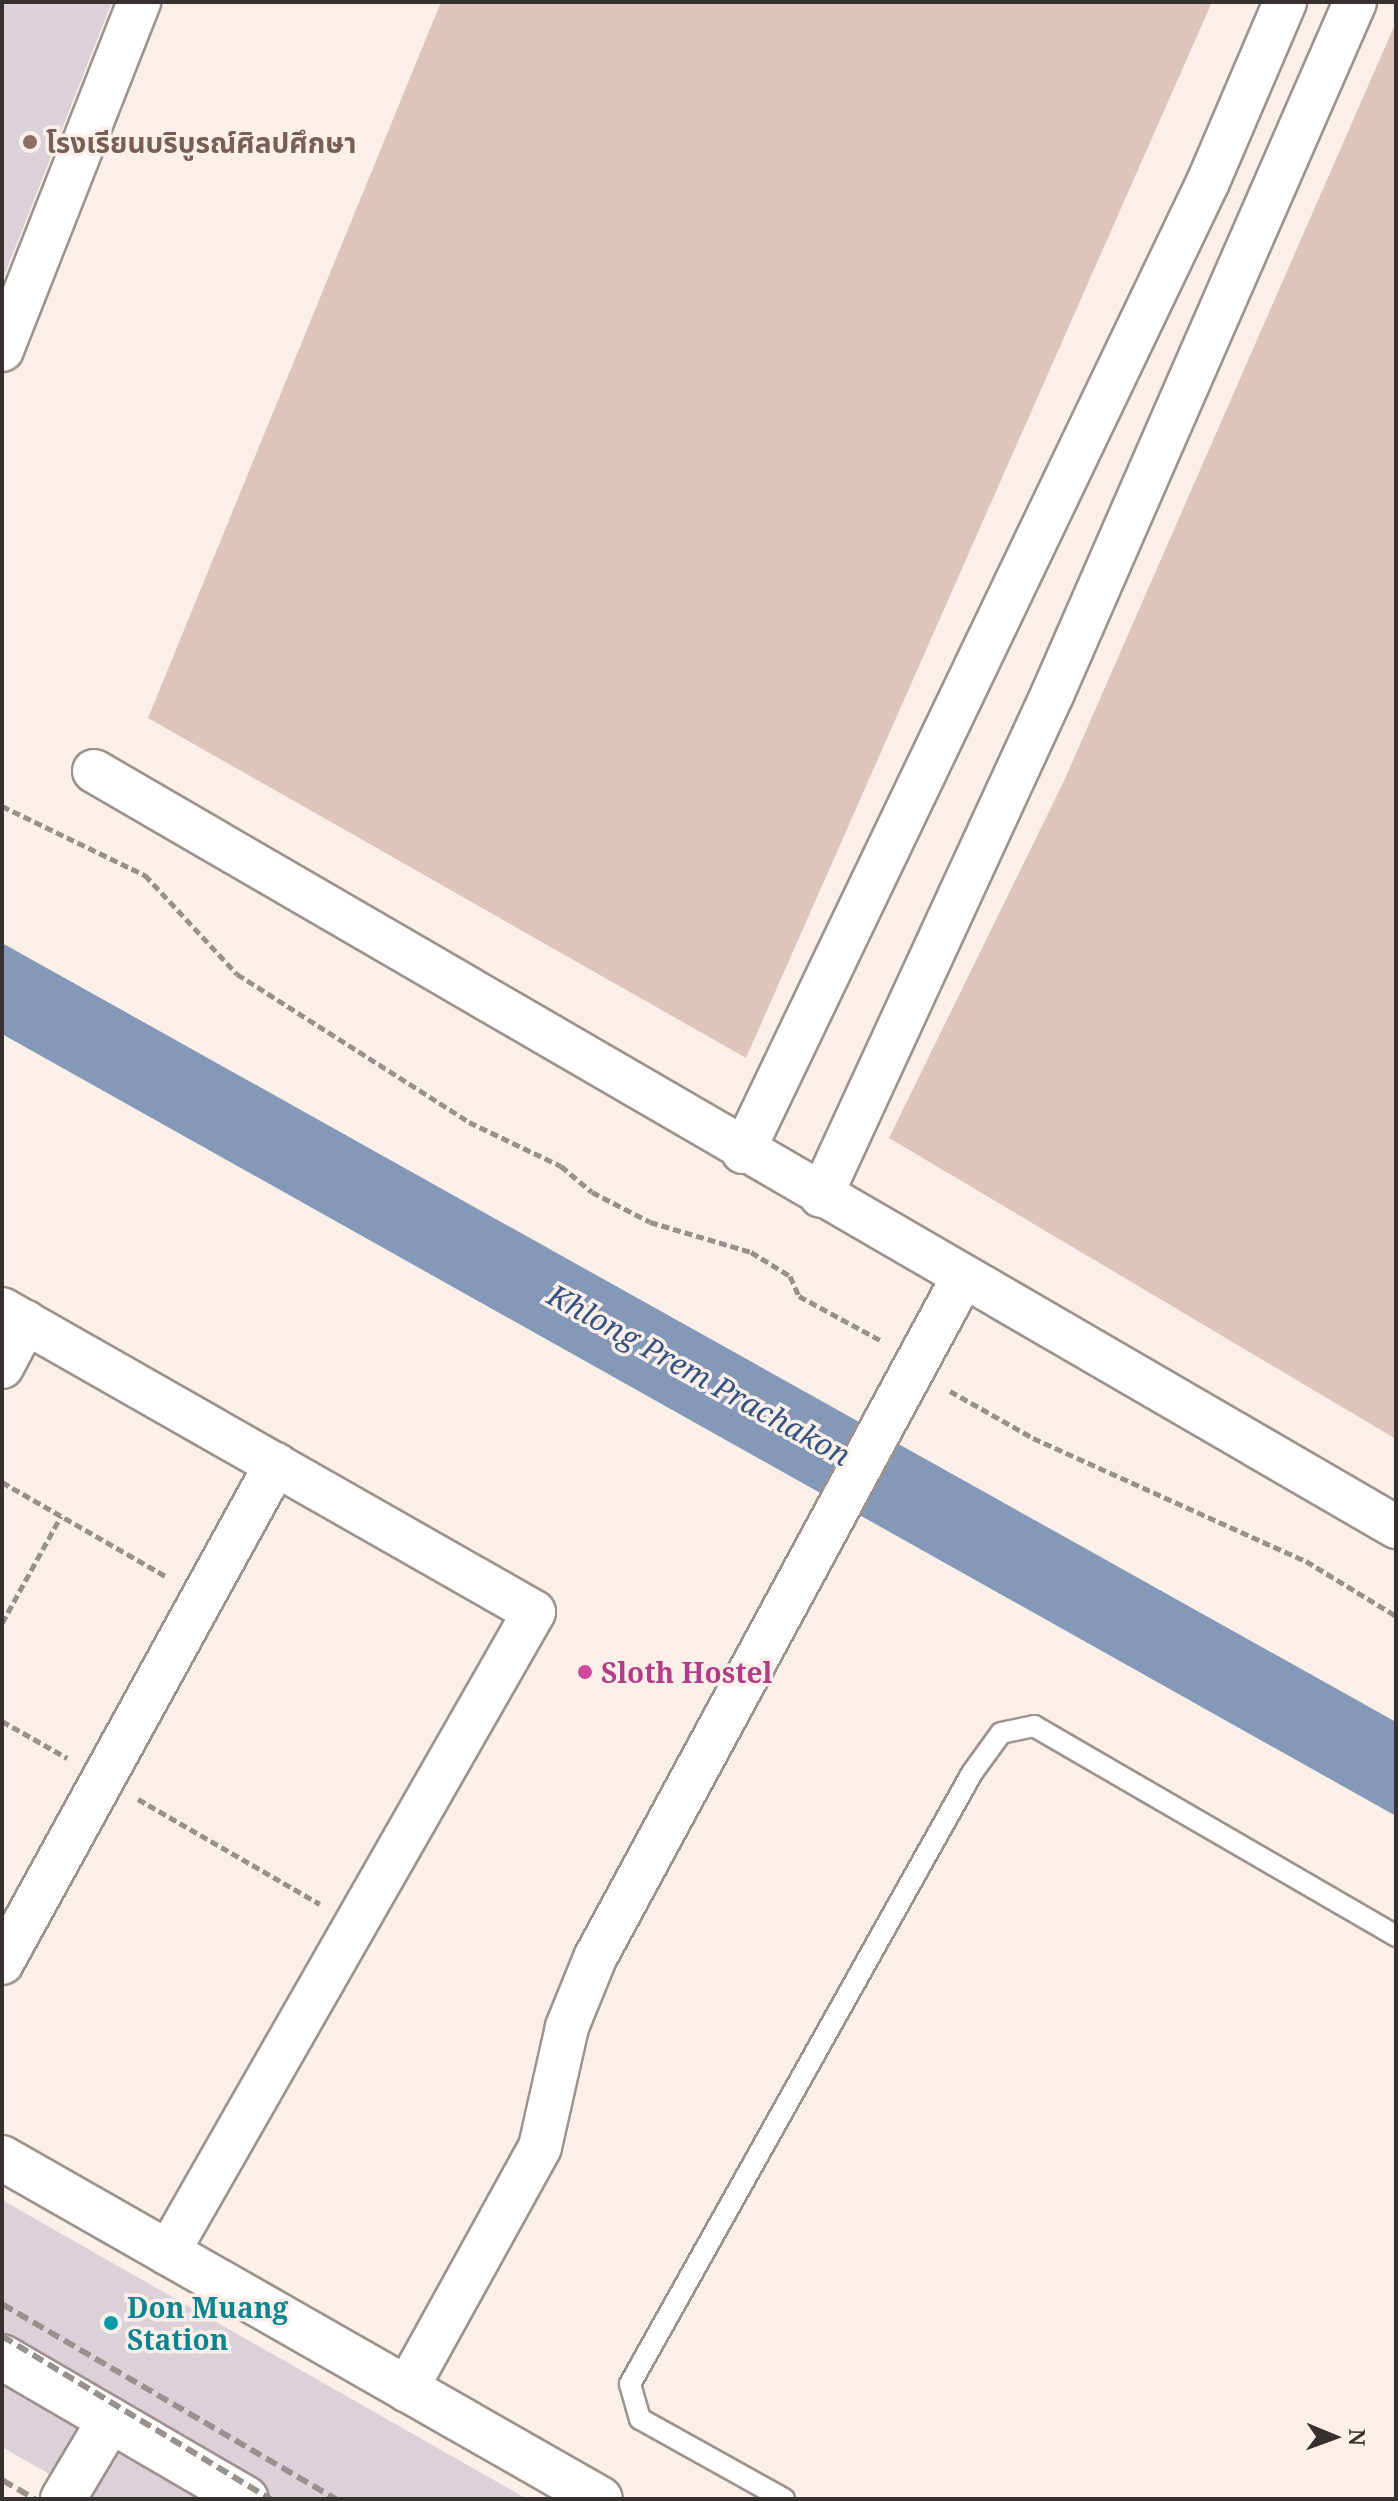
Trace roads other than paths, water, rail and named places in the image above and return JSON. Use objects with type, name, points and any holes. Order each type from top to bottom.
[{"type":"main road","points":[[2,2158],[600,2499]]},
{"type":"main road","points":[[2,2357],[246,2499]]},
{"type":"main road","points":[[63,2499],[110,2420]]},
{"type":"street","points":[[2,350],[139,2]]},
{"type":"street","points":[[743,1152],[1149,306],[1285,2]]},
{"type":"street","points":[[821,1196],[1052,695],[1355,2]]},
{"type":"street","points":[[1149,306],[1210,333]]},
{"type":"street","points":[[94,771],[743,1152],[1396,1527]]},
{"type":"street","points":[[406,2390],[540,2147],[567,2027],[595,1958],[963,1277]]},
{"type":"street","points":[[2,1367],[14,1316],[534,1612],[167,2254]]},
{"type":"street","points":[[2,1963],[276,1464]]},
{"type":"lane","points":[[784,2499],[640,2419],[630,2384],[972,1773],[1001,1733],[1034,1726],[1396,1936]]},
{"type":"water","name":"Khlong Prem Prachakon","points":[[2,943],[1396,1722],[1396,1816],[2,1034]]},
{"type":"railway","points":[[2,2304],[336,2499]]},
{"type":"railway","points":[[2,2336],[270,2499]]},
{"type":"railway","points":[[2,2480],[35,2499]]},
{"type":"place","name":"โรงเรียนบริบูรณ์ศิลปศึกษา","points":[[30,142]]},
{"type":"place","name":"Sloth Hostel","points":[[585,1672]]},
{"type":"place","name":"Don Muang Station","points":[[111,2323]]}]
